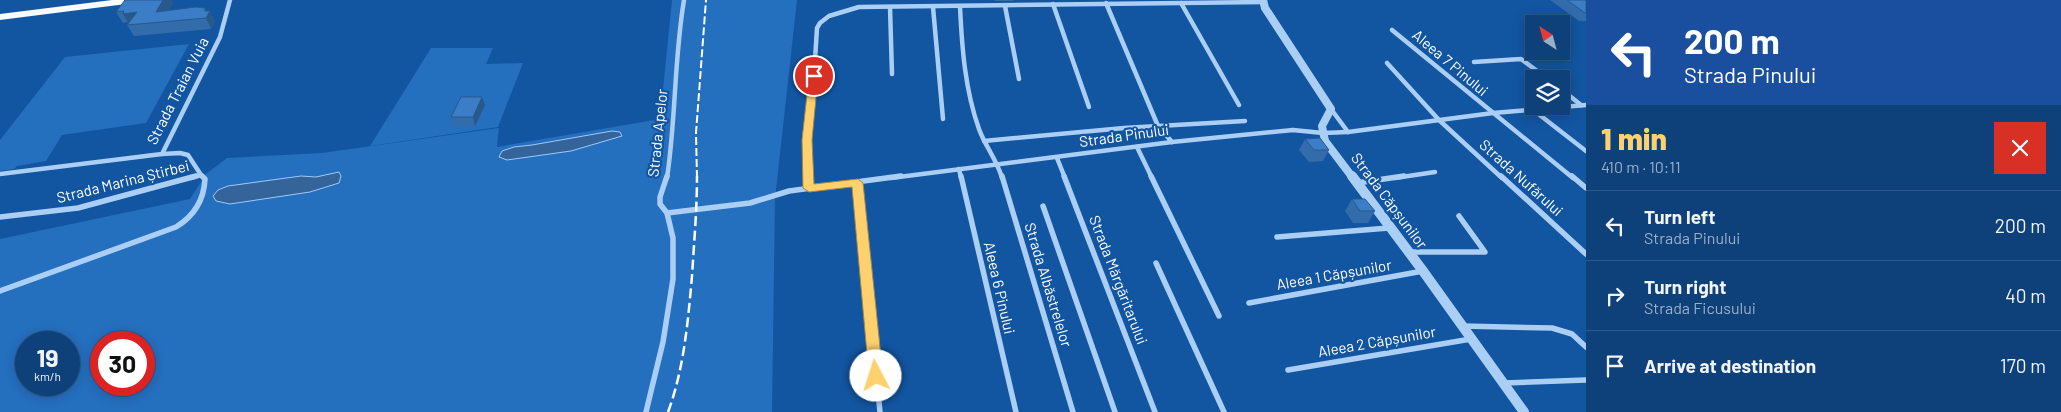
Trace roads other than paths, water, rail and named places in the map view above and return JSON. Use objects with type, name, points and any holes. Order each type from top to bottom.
[{"type":"main road","points":[[0,16],[112,0]]},
{"type":"main road","points":[[0,16],[134,0]]},
{"type":"street","name":"Strada Traian Vuia","points":[[0,174],[162,154],[220,37],[230,0]]},
{"type":"street","name":"Strada Apelor","points":[[646,412],[663,342],[673,279],[673,238],[667,213],[660,204],[660,197],[667,178],[670,155],[680,18],[684,0]]},
{"type":"street","points":[[809,188],[807,140],[819,22],[845,10],[859,7],[1264,1],[1265,8],[1348,132]]},
{"type":"street","points":[[1106,3],[1158,126],[1172,142]]},
{"type":"street","points":[[1181,3],[1239,105]]},
{"type":"street","points":[[1053,4],[1089,107]]},
{"type":"street","points":[[932,6],[943,119]]},
{"type":"street","name":"Strada Albăstrelelor","points":[[960,6],[963,50],[975,117],[984,141],[998,164],[1073,412]]},
{"type":"street","points":[[1004,6],[1019,78]]},
{"type":"street","points":[[890,7],[892,74]]},
{"type":"street","name":"Aleea 7 Pinului","points":[[1392,30],[1586,188]]},
{"type":"street","points":[[1474,62],[1521,59],[1536,70]]},
{"type":"street","name":"Strada Nufărului","points":[[1387,64],[1439,120],[1586,254]]},
{"type":"street","points":[[1570,95],[1584,105]]},
{"type":"street","name":"Strada Pinului","points":[[1570,106],[1584,105]]},
{"type":"street","points":[[1323,133],[1322,126],[1331,109]]},
{"type":"street","name":"Strada Pinului","points":[[667,213],[750,203],[789,191],[809,188],[1172,142],[1293,130],[1323,133],[1348,132],[1525,110]]},
{"type":"street","points":[[1540,115],[1586,151]]},
{"type":"street","points":[[984,141],[1158,126],[1245,121]]},
{"type":"street","name":"Strada Căpșunilor","points":[[1323,133],[1325,142],[1423,271],[1524,412]]},
{"type":"street","points":[[1137,147],[1219,316]]},
{"type":"street","name":"Strada Marina Știrbei","points":[[0,218],[78,208],[201,175],[188,155],[180,153],[162,154]]},
{"type":"street","name":"Strada Mărgăritarului","points":[[1057,158],[1155,412]]},
{"type":"street","name":"Aleea 6 Pinului","points":[[959,170],[1016,412]]},
{"type":"street","points":[[1357,183],[1435,172]]},
{"type":"street","points":[[0,291],[92,260],[180,225],[194,212],[201,200],[205,184],[205,179],[201,175]]},
{"type":"street","points":[[858,183],[880,412]]},
{"type":"street","points":[[1043,206],[1115,412]]},
{"type":"street","points":[[1408,252],[1485,252],[1459,216]]},
{"type":"street","points":[[1277,237],[1389,228]]},
{"type":"street","points":[[1156,263],[1224,412]]},
{"type":"street","name":"Aleea 1 Căpșunilor","points":[[1249,303],[1423,271]]},
{"type":"street","points":[[1461,326],[1552,328],[1572,334],[1586,348]]},
{"type":"street","name":"Aleea 2 Căpșunilor","points":[[1288,370],[1471,339]]},
{"type":"street","points":[[1502,383],[1586,380]]},
{"type":"railway","points":[[697,177],[696,133],[706,0]]},
{"type":"railway","points":[[668,412],[682,362],[687,327],[692,276],[697,177]]}]
